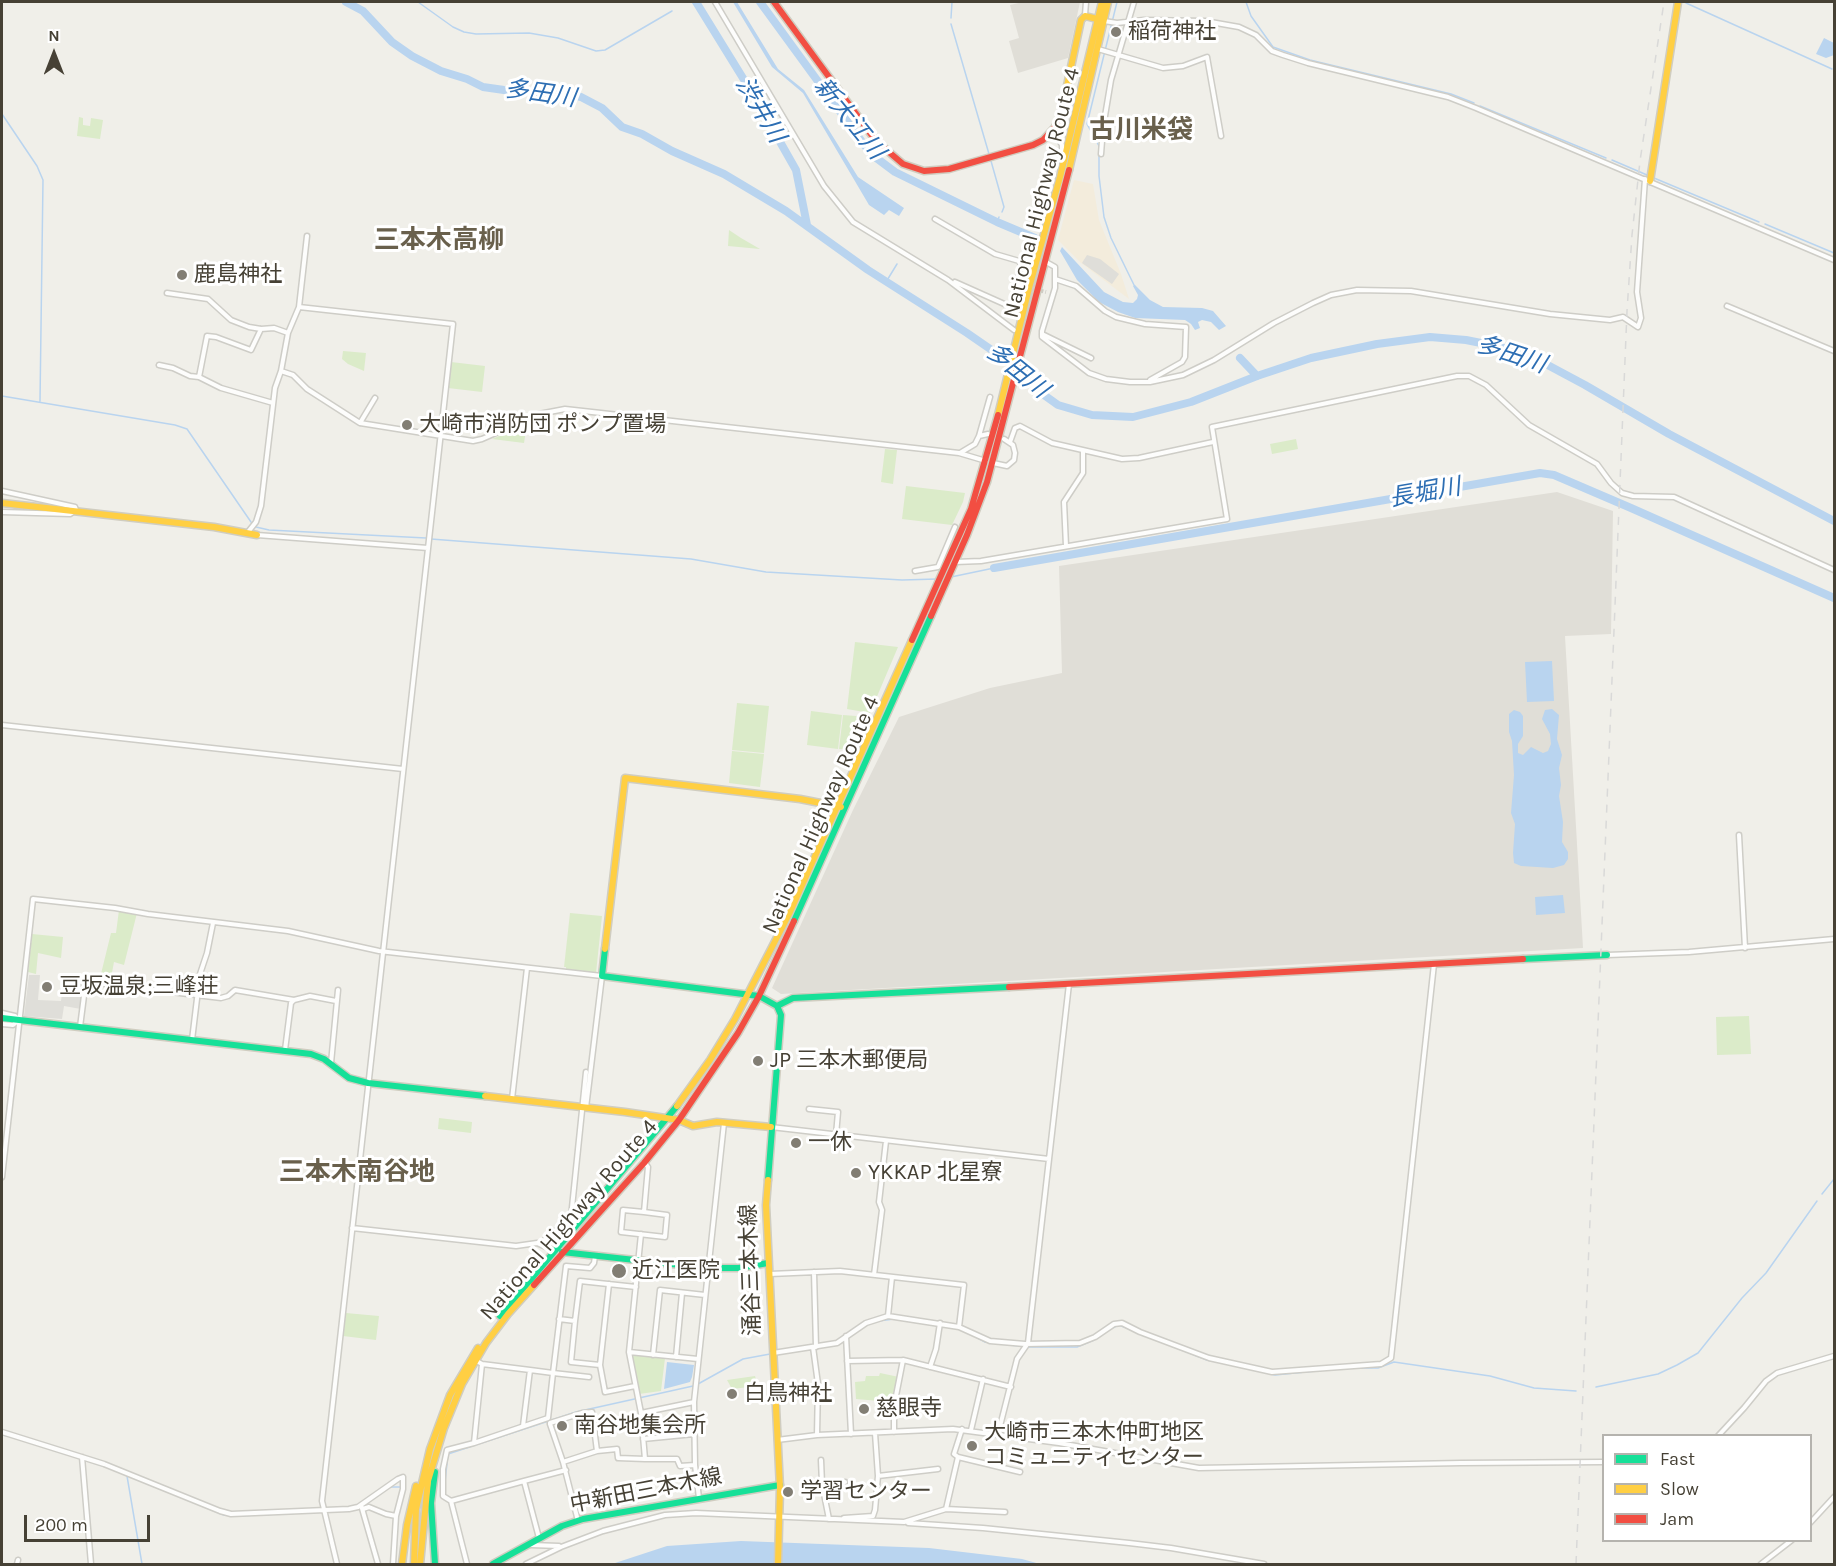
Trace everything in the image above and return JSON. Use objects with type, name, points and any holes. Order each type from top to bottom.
[{"type":"main road","points":[[774,2],[883,149],[903,164],[924,171],[940,171],[1033,145],[1045,138],[1059,121],[1080,22],[1084,16],[1106,21]]},
{"type":"main road","name":"National Highway Route 4","points":[[989,462],[1010,394],[1037,261],[1106,21],[1102,2]]},
{"type":"main road","name":"National Highway Route 4","points":[[420,1564],[425,1498],[439,1443],[455,1399],[475,1360],[514,1307],[644,1163],[679,1120],[724,1056],[759,996],[943,581],[949,562],[978,507],[1004,390],[1045,262],[1102,50],[1108,2]]},
{"type":"main road","points":[[1647,180],[1678,2]]},
{"type":"main road","points":[[2,502],[214,527],[257,535]]},
{"type":"main road","points":[[842,807],[800,799],[625,778],[602,976],[749,994],[759,996],[777,1006],[786,1000],[793,999],[1607,955]]},
{"type":"main road","name":"National Highway Route 4","points":[[414,1564],[416,1509],[422,1479],[450,1395],[476,1350],[512,1300],[668,1119],[710,1060],[749,994],[842,807]]},
{"type":"main road","name":"涌谷三本木線","points":[[777,1006],[782,1025],[766,1189],[780,1485],[778,1564]]},
{"type":"main road","points":[[2,1018],[311,1054],[331,1064],[349,1078],[368,1083],[679,1120],[698,1126],[711,1122],[724,1122],[771,1127]]},
{"type":"main road","points":[[556,1251],[708,1268],[739,1268],[768,1263]]},
{"type":"main road","points":[[402,1564],[412,1501],[427,1448],[440,1420]]},
{"type":"main road","points":[[435,1564],[431,1503],[439,1443]]},
{"type":"main road","name":"中新田三本木線","points":[[493,1564],[562,1526],[578,1521],[780,1485]]},
{"type":"street","points":[[715,2],[824,186],[853,222],[948,280],[1014,330]]},
{"type":"street","points":[[1084,16],[1086,2]]},
{"type":"street","points":[[1101,154],[1109,90],[1134,2]]},
{"type":"street","points":[[1106,21],[1127,23],[1144,20],[1205,21],[1239,27],[1256,35],[1277,53],[1308,63],[1448,97],[1834,260]]},
{"type":"street","points":[[1102,50],[1163,68],[1183,66],[1207,57],[1221,136]]},
{"type":"street","points":[[1045,138],[1056,138],[1062,145],[1060,177]]},
{"type":"street","points":[[1041,334],[1095,376],[1130,382],[1150,382],[1183,375],[1200,368],[1274,323],[1313,303],[1331,295],[1357,290],[1411,291],[1550,314],[1610,320],[1623,317],[1638,327],[1641,318],[1636,292],[1647,180]]},
{"type":"street","points":[[935,219],[995,254],[1019,261],[1022,267]]},
{"type":"street","points":[[247,533],[253,528],[261,506],[275,388],[281,371],[288,333],[299,307],[307,236]]},
{"type":"street","points":[[948,280],[1011,307],[1022,267],[1027,260],[1037,261]]},
{"type":"street","points":[[1041,334],[1054,294],[1055,279],[1053,265],[1045,262]]},
{"type":"street","points":[[1055,279],[1076,286],[1105,311],[1116,317],[1145,324],[1185,327],[1187,330],[1185,357],[1182,362],[1150,382]]},
{"type":"street","points":[[1016,284],[1022,286]]},
{"type":"street","points":[[1046,292],[1054,294]]},
{"type":"street","points":[[166,293],[208,299],[231,320],[261,329],[274,327],[288,333]]},
{"type":"street","points":[[1727,306],[1834,351]]},
{"type":"street","points":[[299,307],[453,324],[322,1501],[338,1564]]},
{"type":"street","points":[[199,377],[207,336],[216,336],[251,350],[261,329]]},
{"type":"street","points":[[1041,334],[1091,358]]},
{"type":"street","points":[[159,365],[199,377],[221,388],[273,403]]},
{"type":"street","points":[[281,371],[293,375],[308,389],[360,423],[477,441],[539,414],[565,409],[959,453],[1007,466],[1016,453],[1013,445],[1004,439]]},
{"type":"street","points":[[915,572],[936,568],[949,562],[981,561],[1227,519],[1212,427],[1457,376],[1469,376],[1486,385],[1529,425],[1597,464],[1611,483],[1622,493],[1633,496],[1674,497],[1834,570]]},
{"type":"street","points":[[959,453],[971,448],[979,436],[990,397]]},
{"type":"street","points":[[360,423],[375,398]]},
{"type":"street","points":[[1010,442],[1015,428],[1020,426],[1052,443],[1122,459],[1139,458],[1213,442]]},
{"type":"street","points":[[979,436],[988,435]]},
{"type":"street","points":[[1066,546],[1064,502],[1083,473],[1083,451]]},
{"type":"street","points":[[2,492],[75,507],[76,510],[70,514],[2,512]]},
{"type":"street","points":[[949,562],[955,527]]},
{"type":"street","points":[[257,535],[429,546]]},
{"type":"street","points":[[2,725],[403,769]]},
{"type":"street","points":[[1739,835],[1745,948]]},
{"type":"street","points":[[2,1177],[33,899],[114,908],[213,923],[288,931],[383,951],[602,976],[571,1217],[541,1244]]},
{"type":"street","points":[[192,1040],[200,974],[213,923]]},
{"type":"street","points":[[1607,955],[1745,948],[1834,939]]},
{"type":"street","points":[[773,1353],[837,1343],[866,1323],[888,1316],[959,1327],[990,1341],[1003,1344],[1076,1344],[1095,1337],[1114,1324],[1122,1323],[1209,1358],[1272,1372],[1377,1366],[1390,1358],[1434,964]]},
{"type":"street","points":[[512,1099],[526,968]]},
{"type":"street","points":[[80,1027],[85,988],[88,982],[225,998],[235,990],[294,1000],[310,996],[336,1001]]},
{"type":"street","points":[[998,1434],[1017,1359],[1028,1343],[1069,984]]},
{"type":"street","points":[[331,1064],[338,990]]},
{"type":"street","points":[[285,1050],[291,1003],[294,1000]]},
{"type":"street","points":[[2,1013],[15,1016],[19,1020]]},
{"type":"street","points":[[2,1024],[13,1025],[19,1020]]},
{"type":"street","points":[[584,1108],[586,1072]]},
{"type":"street","points":[[809,1109],[838,1112],[836,1135]]},
{"type":"street","points":[[699,1498],[695,1465],[694,1402],[724,1122]]},
{"type":"street","points":[[771,1127],[1049,1160]]},
{"type":"street","points":[[874,1275],[882,1210],[879,1202],[886,1141]]},
{"type":"street","points":[[644,1163],[648,1167],[644,1212]]},
{"type":"street","points":[[623,1210],[644,1212],[667,1215],[665,1237],[621,1232],[623,1210]]},
{"type":"street","points":[[352,1228],[516,1246],[533,1243],[556,1251]]},
{"type":"street","points":[[641,1234],[628,1352],[636,1386],[645,1459]]},
{"type":"street","points":[[578,1521],[564,1462],[549,1421],[566,1266],[590,1268],[595,1256]]},
{"type":"street","points":[[769,1274],[840,1271],[964,1285],[959,1327]]},
{"type":"street","points":[[814,1272],[814,1347],[818,1384],[817,1435]]},
{"type":"street","points":[[888,1316],[892,1277]]},
{"type":"street","points":[[600,1365],[571,1362],[580,1281],[636,1287]]},
{"type":"street","points":[[609,1284],[600,1365],[605,1392],[636,1386]]},
{"type":"street","points":[[653,1355],[660,1290],[705,1295]]},
{"type":"street","points":[[676,1357],[682,1293]]},
{"type":"street","points":[[559,1320],[575,1321]]},
{"type":"street","points":[[930,1367],[940,1324]]},
{"type":"street","points":[[846,1336],[851,1434]]},
{"type":"street","points":[[628,1352],[698,1359]]},
{"type":"street","points":[[1720,1434],[1766,1381],[1777,1373],[1834,1356]]},
{"type":"street","points":[[475,1360],[482,1364],[589,1377]]},
{"type":"street","points":[[848,1360],[903,1360],[1011,1387]]},
{"type":"street","points":[[894,1432],[894,1406],[903,1360]]},
{"type":"street","points":[[474,1443],[482,1364]]},
{"type":"street","points":[[523,1426],[530,1370]]},
{"type":"street","points":[[970,1430],[983,1379]]},
{"type":"street","points":[[640,1413],[694,1402]]},
{"type":"street","points":[[442,1496],[443,1469],[447,1450],[523,1426],[592,1412],[597,1451]]},
{"type":"street","points":[[777,1440],[817,1435],[962,1429],[1059,1443],[1199,1468],[1461,1462],[1602,1462]]},
{"type":"street","points":[[962,1429],[954,1454],[958,1457],[1020,1472]]},
{"type":"street","points":[[2,1432],[127,1472],[224,1513],[323,1512],[369,1507],[396,1516]]},
{"type":"street","points":[[842,1520],[848,1517],[873,1516],[878,1476],[874,1433]]},
{"type":"street","points":[[643,1439],[694,1434]]},
{"type":"street","points":[[564,1462],[597,1451],[616,1449],[618,1458],[677,1459],[680,1466],[695,1465]]},
{"type":"street","points":[[946,1509],[958,1457]]},
{"type":"street","points":[[82,1458],[91,1564]]},
{"type":"street","points":[[821,1460],[822,1484],[829,1519]]},
{"type":"street","points":[[878,1476],[938,1469]]},
{"type":"street","points":[[435,1496],[442,1496],[451,1501],[566,1470]]},
{"type":"street","points":[[362,1507],[401,1477],[404,1480],[406,1490],[396,1516],[393,1564]]},
{"type":"street","points":[[524,1481],[539,1538]]},
{"type":"street","points":[[822,1484],[845,1482]]},
{"type":"street","points":[[1812,1520],[1834,1497]]},
{"type":"street","points":[[451,1501],[467,1564]]},
{"type":"street","points":[[362,1507],[378,1564]]},
{"type":"street","points":[[904,1522],[946,1509],[1005,1512]]},
{"type":"street","points":[[526,1564],[563,1546],[626,1523],[665,1515],[696,1513],[780,1520],[829,1519],[983,1528],[1171,1548],[1264,1564]]},
{"type":"street","points":[[1761,1564],[1789,1542]]},
{"type":"street","points":[[529,1545],[563,1546]]},
{"type":"shaded area","points":[[1023,2],[1080,2],[1068,58],[1018,73],[1009,41],[1019,38],[1010,5]]},
{"type":"shaded area","points":[[1074,180],[1093,184],[1099,220],[1129,299],[1081,263],[1058,240]]},
{"type":"shaded area","points":[[1087,255],[1100,259],[1119,274],[1112,284],[1082,263]]},
{"type":"shaded area","points":[[1557,492],[1613,511],[1611,634],[1565,636],[1583,948],[781,994],[772,988],[853,810],[899,717],[990,688],[1062,673],[1059,566]]},
{"type":"shaded area","points":[[29,975],[40,975],[38,1000],[61,1001],[64,978],[84,980],[81,1009],[64,1006],[62,1019],[24,1016]]},
{"type":"green space","points":[[79,117],[83,118],[83,125],[90,126],[91,118],[103,120],[100,139],[77,136]]},
{"type":"green space","points":[[729,230],[741,238],[760,249],[728,246]]},
{"type":"green space","points":[[343,351],[366,353],[364,371],[342,359]]},
{"type":"green space","points":[[451,362],[485,366],[482,392],[448,388]]},
{"type":"green space","points":[[527,424],[524,443],[492,439]]},
{"type":"green space","points":[[1296,439],[1298,449],[1272,454],[1270,444]]},
{"type":"green space","points":[[885,449],[897,450],[893,484],[881,482]]},
{"type":"green space","points":[[906,486],[965,493],[952,525],[902,519]]},
{"type":"green space","points":[[855,642],[898,647],[870,713],[847,709]]},
{"type":"green space","points":[[737,703],[769,706],[764,753],[732,750]]},
{"type":"green space","points":[[811,711],[842,715],[838,749],[807,745]]},
{"type":"green space","points":[[843,715],[856,716],[865,722],[853,750],[839,749]]},
{"type":"green space","points":[[732,751],[764,754],[760,787],[729,783]]},
{"type":"green space","points":[[119,910],[137,913],[124,965],[114,962],[110,983],[99,982],[111,933],[116,933]]},
{"type":"green space","points":[[570,913],[602,916],[596,973],[564,967]]},
{"type":"green space","points":[[32,934],[63,937],[61,958],[38,953],[36,974],[28,972]]},
{"type":"green space","points":[[1749,1016],[1751,1054],[1717,1055],[1716,1017]]},
{"type":"green space","points":[[439,1118],[472,1122],[471,1133],[438,1129]]},
{"type":"green space","points":[[346,1313],[379,1316],[376,1340],[343,1336]]},
{"type":"green space","points":[[632,1355],[665,1358],[661,1391],[639,1394]]},
{"type":"green space","points":[[880,1373],[899,1377],[893,1415],[880,1415],[879,1401],[856,1399],[855,1382],[865,1381],[866,1376],[879,1376]]},
{"type":"green space","points":[[755,1376],[758,1386],[732,1389],[727,1380]]},
{"type":"water","points":[[733,2],[737,2],[778,69],[804,90],[858,177],[904,208],[899,216],[889,210],[884,215],[869,205],[803,93],[772,67]]},
{"type":"water","points":[[1824,38],[1834,43],[1834,55],[1826,58],[1816,54]]},
{"type":"water","points":[[1062,247],[1104,292],[1123,302],[1133,303],[1137,299],[1138,295],[1133,286],[1135,285],[1150,300],[1163,307],[1202,308],[1213,311],[1226,326],[1219,330],[1211,322],[1202,320],[1198,322],[1200,328],[1195,330],[1185,320],[1135,318],[1118,312],[1099,302],[1077,280],[1060,251]]},
{"type":"water","points":[[1552,661],[1554,701],[1527,702],[1525,662]]},
{"type":"water","points":[[1552,709],[1559,715],[1557,739],[1562,755],[1559,768],[1561,785],[1559,796],[1563,822],[1562,842],[1568,852],[1568,859],[1564,865],[1553,868],[1521,866],[1514,863],[1513,853],[1515,824],[1511,813],[1514,775],[1509,714],[1514,710],[1523,716],[1523,736],[1518,744],[1518,753],[1523,755],[1531,747],[1543,753],[1548,751],[1551,744],[1550,734],[1542,719],[1545,710]]},
{"type":"water","points":[[1563,895],[1565,913],[1536,915],[1535,897]]},
{"type":"water","points":[[667,1362],[694,1365],[690,1382],[664,1389]]},
{"type":"water","points":[[741,1541],[929,1548],[1022,1559],[1040,1564],[612,1564],[667,1546]]},
{"type":"waterway","name":"多田川","points":[[346,2],[363,11],[392,42],[412,56],[441,71],[483,87],[563,93],[581,97],[602,108],[622,127],[642,134],[672,151],[724,174],[786,211],[868,270],[1025,373],[1044,395],[1058,405],[1092,415],[1133,417],[1191,402],[1311,358],[1377,344],[1430,337],[1466,340],[1501,347],[1542,362],[1669,434],[1834,521]]},
{"type":"waterway","points":[[418,2],[453,27],[464,32],[476,34],[529,33],[558,38],[596,51],[605,50],[672,11]]},
{"type":"waterway","name":"渋井川","points":[[696,2],[796,170],[807,225]]},
{"type":"waterway","name":"新大江川","points":[[760,2],[871,154],[895,172],[1035,238]]},
{"type":"waterway","points":[[951,18],[952,2]]},
{"type":"waterway","points":[[1117,2],[1087,124],[1099,146],[1099,176],[1104,217],[1111,238],[1135,287]]},
{"type":"waterway","points":[[1246,2],[1251,16],[1273,47],[1310,60],[1451,94],[1474,103]]},
{"type":"waterway","points":[[1686,3],[1832,69]]},
{"type":"waterway","points":[[951,24],[989,154]]},
{"type":"waterway","points":[[1480,106],[1606,158]]},
{"type":"waterway","points":[[2,114],[37,166],[43,180],[40,401]]},
{"type":"waterway","points":[[1612,160],[1647,175]]},
{"type":"waterway","points":[[991,161],[1004,207],[1002,212]]},
{"type":"waterway","points":[[1654,178],[1759,222]]},
{"type":"waterway","name":"新大江川","points":[[997,222],[999,217]]},
{"type":"waterway","points":[[1765,224],[1834,253]]},
{"type":"waterway","points":[[886,282],[897,264]]},
{"type":"waterway","points":[[1240,358],[1257,376]]},
{"type":"waterway","points":[[2,396],[175,425],[187,429],[256,527],[269,530],[426,538]]},
{"type":"waterway","name":"長堀川","points":[[994,568],[1540,473],[1554,475],[1834,598]]},
{"type":"waterway","points":[[431,539],[691,559],[766,572],[902,580],[937,579]]},
{"type":"waterway","points":[[951,577],[994,568]]},
{"type":"waterway","points":[[1822,1194],[1834,1179]]},
{"type":"waterway","points":[[1596,1387],[1658,1374],[1698,1353],[1742,1298],[1766,1273],[1817,1201]]},
{"type":"waterway","points":[[878,1321],[894,1319]]},
{"type":"waterway","points":[[1028,1347],[1077,1347],[1119,1325],[1207,1360],[1239,1366]]},
{"type":"waterway","points":[[971,1334],[985,1342],[1019,1346]]},
{"type":"waterway","points":[[698,1384],[743,1359],[770,1354]]},
{"type":"waterway","points":[[1347,1368],[1378,1368],[1394,1362],[1490,1376],[1534,1388],[1576,1391]]},
{"type":"waterway","points":[[1255,1370],[1275,1375],[1325,1370]]},
{"type":"waterway","points":[[445,1482],[448,1454],[576,1412],[693,1386]]},
{"type":"waterway","points":[[2,1435],[9,1436]]},
{"type":"waterway","points":[[91,1462],[112,1469]]},
{"type":"waterway","points":[[127,1476],[142,1564]]},
{"type":"waterway","points":[[142,1481],[224,1515],[322,1512]]},
{"type":"waterway","points":[[362,1507],[390,1487],[401,1487]]},
{"type":"waterway","points":[[327,1512],[358,1509]]},
{"type":"tunnel","points":[[1022,286],[1046,292]]},
{"type":"railway","points":[[1576,1564],[1627,311],[1640,161],[1664,2]]},
{"type":"traffic: fast","points":[[794,921],[931,616]]},
{"type":"traffic: fast","points":[[605,949],[602,976],[759,996],[777,1006],[781,1015],[768,1180]]},
{"type":"traffic: fast","points":[[1523,959],[1607,955]]},
{"type":"traffic: fast","points":[[777,1006],[793,998],[1009,987]]},
{"type":"traffic: fast","points":[[2,1018],[311,1054],[324,1059],[349,1078],[368,1083],[485,1096]]},
{"type":"traffic: fast","points":[[500,1316],[677,1106]]},
{"type":"traffic: fast","points":[[562,1252],[708,1268],[739,1268],[768,1263]]},
{"type":"traffic: fast","points":[[435,1472],[431,1503],[435,1564]]},
{"type":"traffic: fast","points":[[493,1564],[562,1526],[583,1519],[780,1485]]},
{"type":"traffic: slow","points":[[998,415],[1029,288],[1060,177],[1102,2]]},
{"type":"traffic: slow","points":[[1069,170],[1108,2]]},
{"type":"traffic: slow","points":[[1650,181],[1678,2]]},
{"type":"traffic: slow","points":[[1061,114],[1081,20],[1085,16],[1097,19]]},
{"type":"traffic: slow","points":[[2,503],[214,527],[257,535]]},
{"type":"traffic: slow","points":[[677,1106],[710,1060],[735,1019],[789,914],[912,640]]},
{"type":"traffic: slow","points":[[605,949],[625,778],[800,799],[841,807]]},
{"type":"traffic: slow","points":[[485,1096],[625,1112],[679,1120],[693,1126],[717,1122],[771,1127]]},
{"type":"traffic: slow","points":[[768,1180],[766,1205],[780,1488],[778,1564]]},
{"type":"traffic: slow","points":[[420,1564],[428,1481],[444,1428],[462,1384],[486,1343],[534,1285]]},
{"type":"traffic: slow","points":[[414,1564],[416,1509],[430,1449],[450,1395],[478,1348]]},
{"type":"traffic: slow","points":[[402,1564],[407,1525],[416,1486]]},
{"type":"traffic: jam","points":[[774,2],[876,141],[903,164],[924,171],[949,169],[1033,145],[1043,140],[1055,127],[1061,114]]},
{"type":"traffic: jam","points":[[931,616],[967,535],[987,482],[1069,170]]},
{"type":"traffic: jam","points":[[912,640],[971,509],[998,415]]},
{"type":"traffic: jam","points":[[534,1285],[644,1163],[679,1120],[738,1033],[759,996],[794,921]]},
{"type":"traffic: jam","points":[[1009,987],[1523,959]]},
{"type":"place","name":"稲荷神社","points":[[1116,32]]},
{"type":"place","name":"鹿島神社","points":[[182,275]]},
{"type":"place","name":"大崎市消防団 ポンプ置場","points":[[407,425]]},
{"type":"place","name":"豆坂温泉;三峰荘","points":[[47,987]]},
{"type":"place","name":"JP 三本木郵便局","points":[[758,1061]]},
{"type":"place","name":"一休","points":[[796,1143]]},
{"type":"place","name":"YKKAP 北星寮","points":[[856,1173]]},
{"type":"place","name":"近江医院","points":[[619,1271]]},
{"type":"place","name":"白鳥神社","points":[[732,1394]]},
{"type":"place","name":"慈眼寺","points":[[864,1409]]},
{"type":"place","name":"南谷地集会所","points":[[562,1426]]},
{"type":"place","name":"大崎市三本木仲町地区 コミュニティセンター","points":[[972,1446]]},
{"type":"place","name":"学習センター","points":[[788,1492]]},
{"type":"district","name":"古川米袋","points":[[1141,131]]},
{"type":"district","name":"三本木高柳","points":[[439,241]]},
{"type":"district","name":"三本木南谷地","points":[[357,1173]]}]
